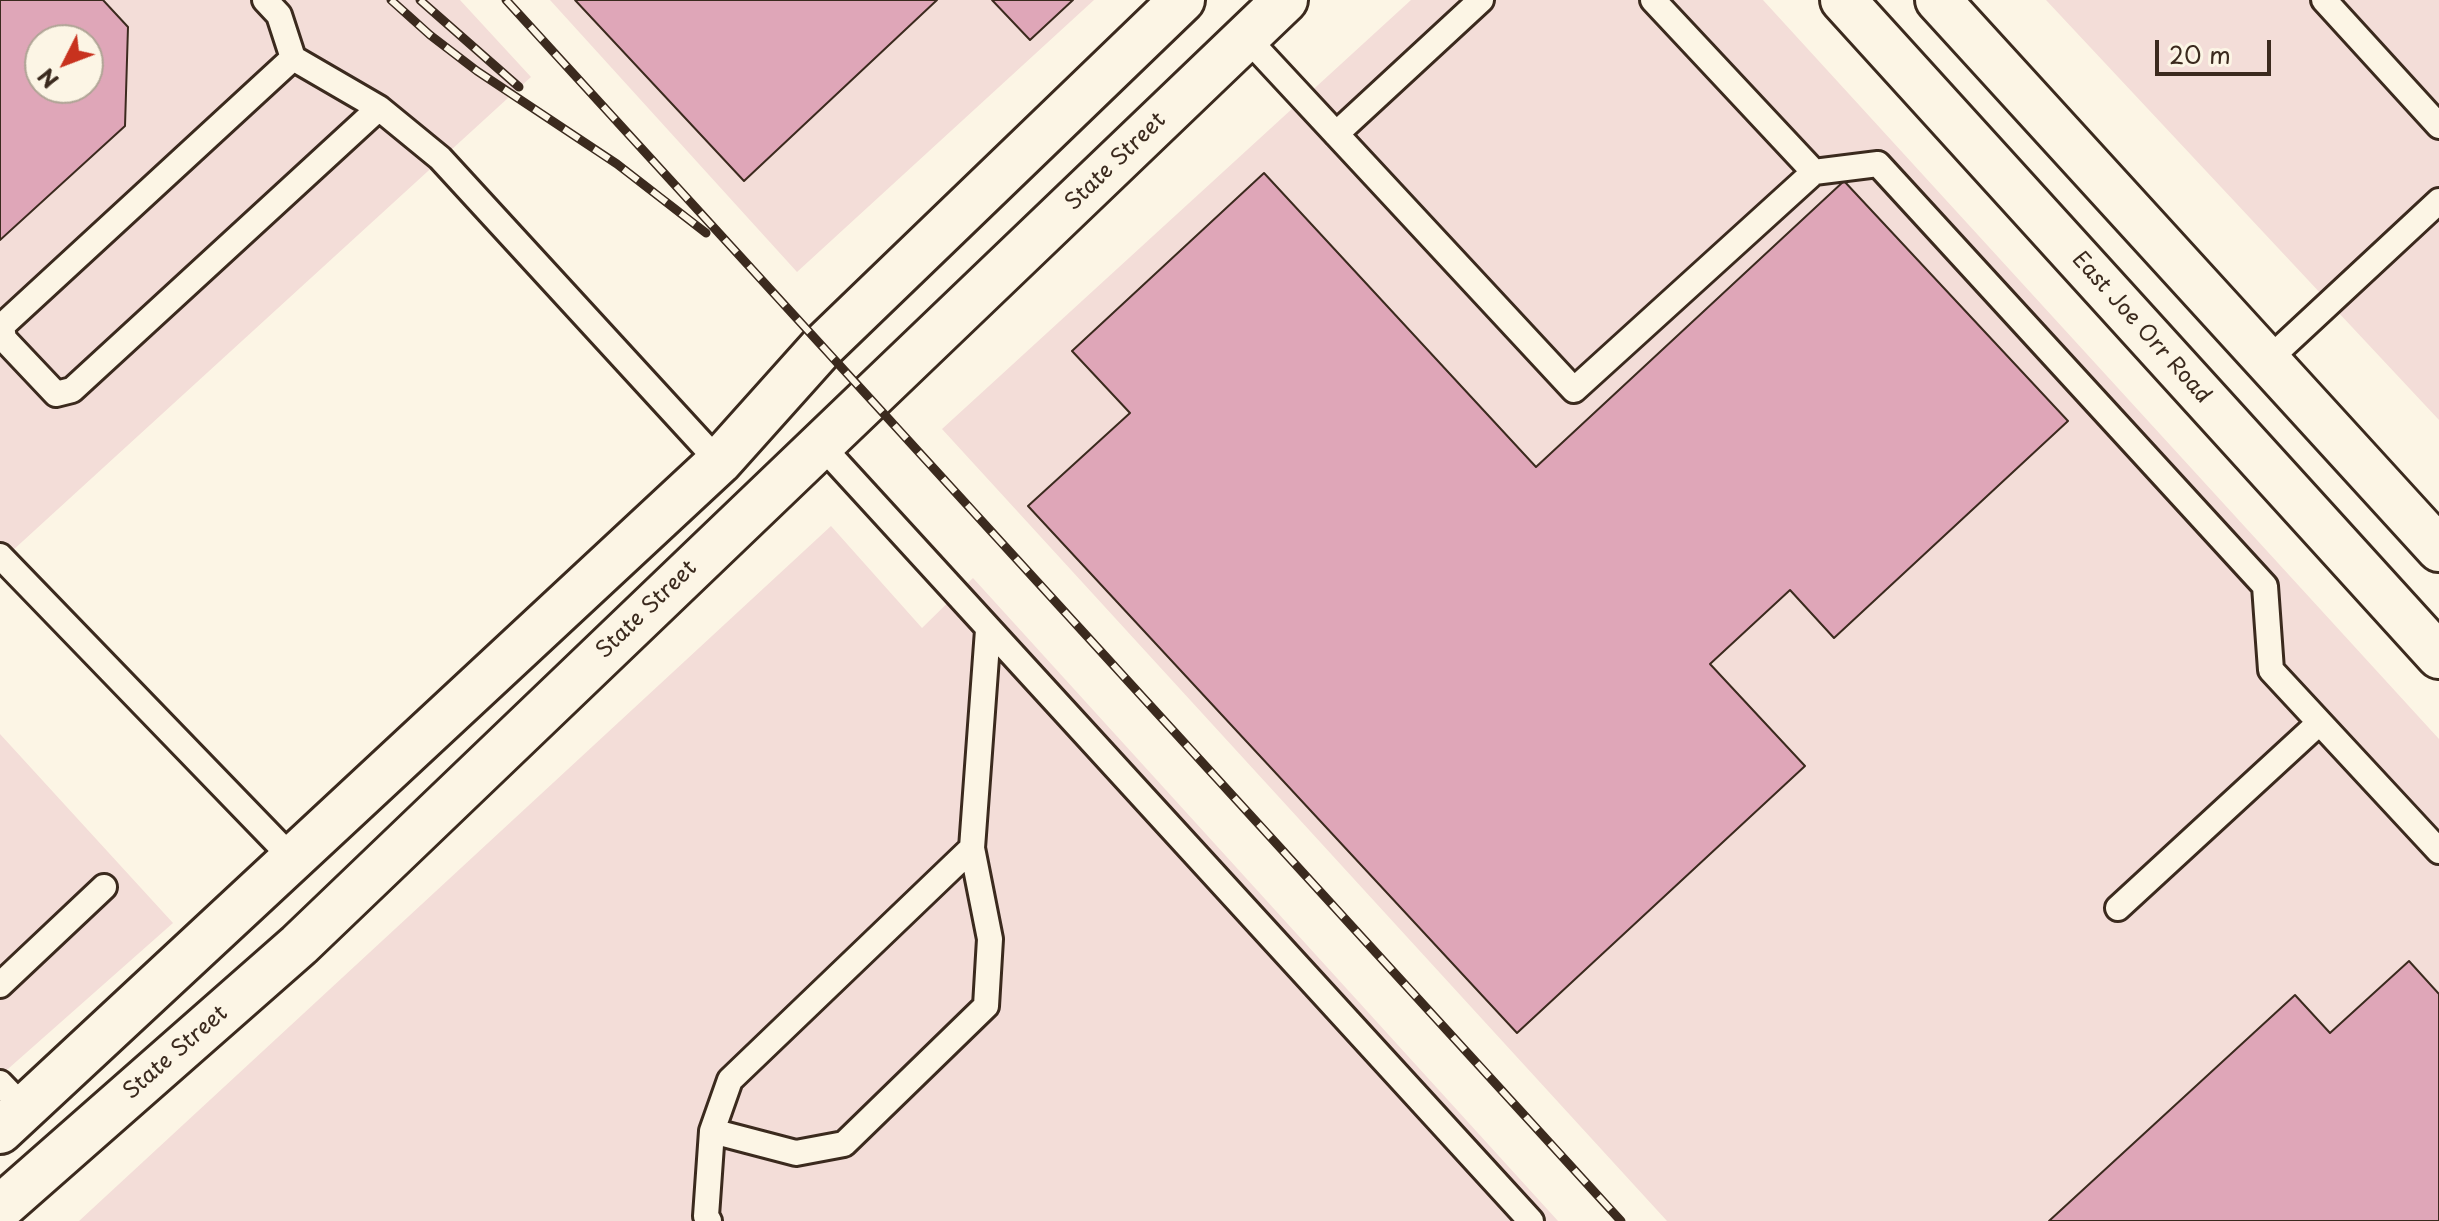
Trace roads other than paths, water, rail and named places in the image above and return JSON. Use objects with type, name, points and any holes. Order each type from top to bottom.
[{"type":"street","points":[[8,1107],[292,858],[719,462],[822,347],[1182,0]]},
{"type":"street","name":"State Street","points":[[0,1208],[299,945],[1285,0]]},
{"type":"street","name":"East Joe Orr Road","points":[[1843,0],[2439,656]]},
{"type":"street","points":[[1938,0],[2439,549]]},
{"type":"lane","points":[[265,0],[279,15],[293,58],[379,108],[440,158],[719,462]]},
{"type":"lane","points":[[1336,134],[1481,0]]},
{"type":"lane","points":[[1653,0],[1814,172]]},
{"type":"lane","points":[[2324,0],[2439,126]]},
{"type":"lane","points":[[1246,37],[1574,390],[1814,172],[1878,164],[2265,586],[2271,670],[2439,851]]},
{"type":"lane","points":[[293,58],[2,326],[4,339],[56,394],[72,390],[379,108]]},
{"type":"lane","points":[[2267,361],[2439,201]]},
{"type":"lane","points":[[820,444],[1531,1221]]},
{"type":"lane","points":[[0,556],[292,858]]},
{"type":"lane","points":[[712,1131],[796,1153],[844,1144],[986,1006],[990,939],[972,848],[988,630]]},
{"type":"lane","points":[[2118,908],[2319,723]]},
{"type":"lane","points":[[709,1221],[706,1216],[712,1131],[730,1080],[972,848]]},
{"type":"lane","points":[[0,985],[104,887]]},
{"type":"railway","points":[[391,0],[477,71],[617,164],[706,233]]},
{"type":"railway","points":[[420,0],[519,87]]},
{"type":"railway","points":[[506,0],[1621,1221]]}]
